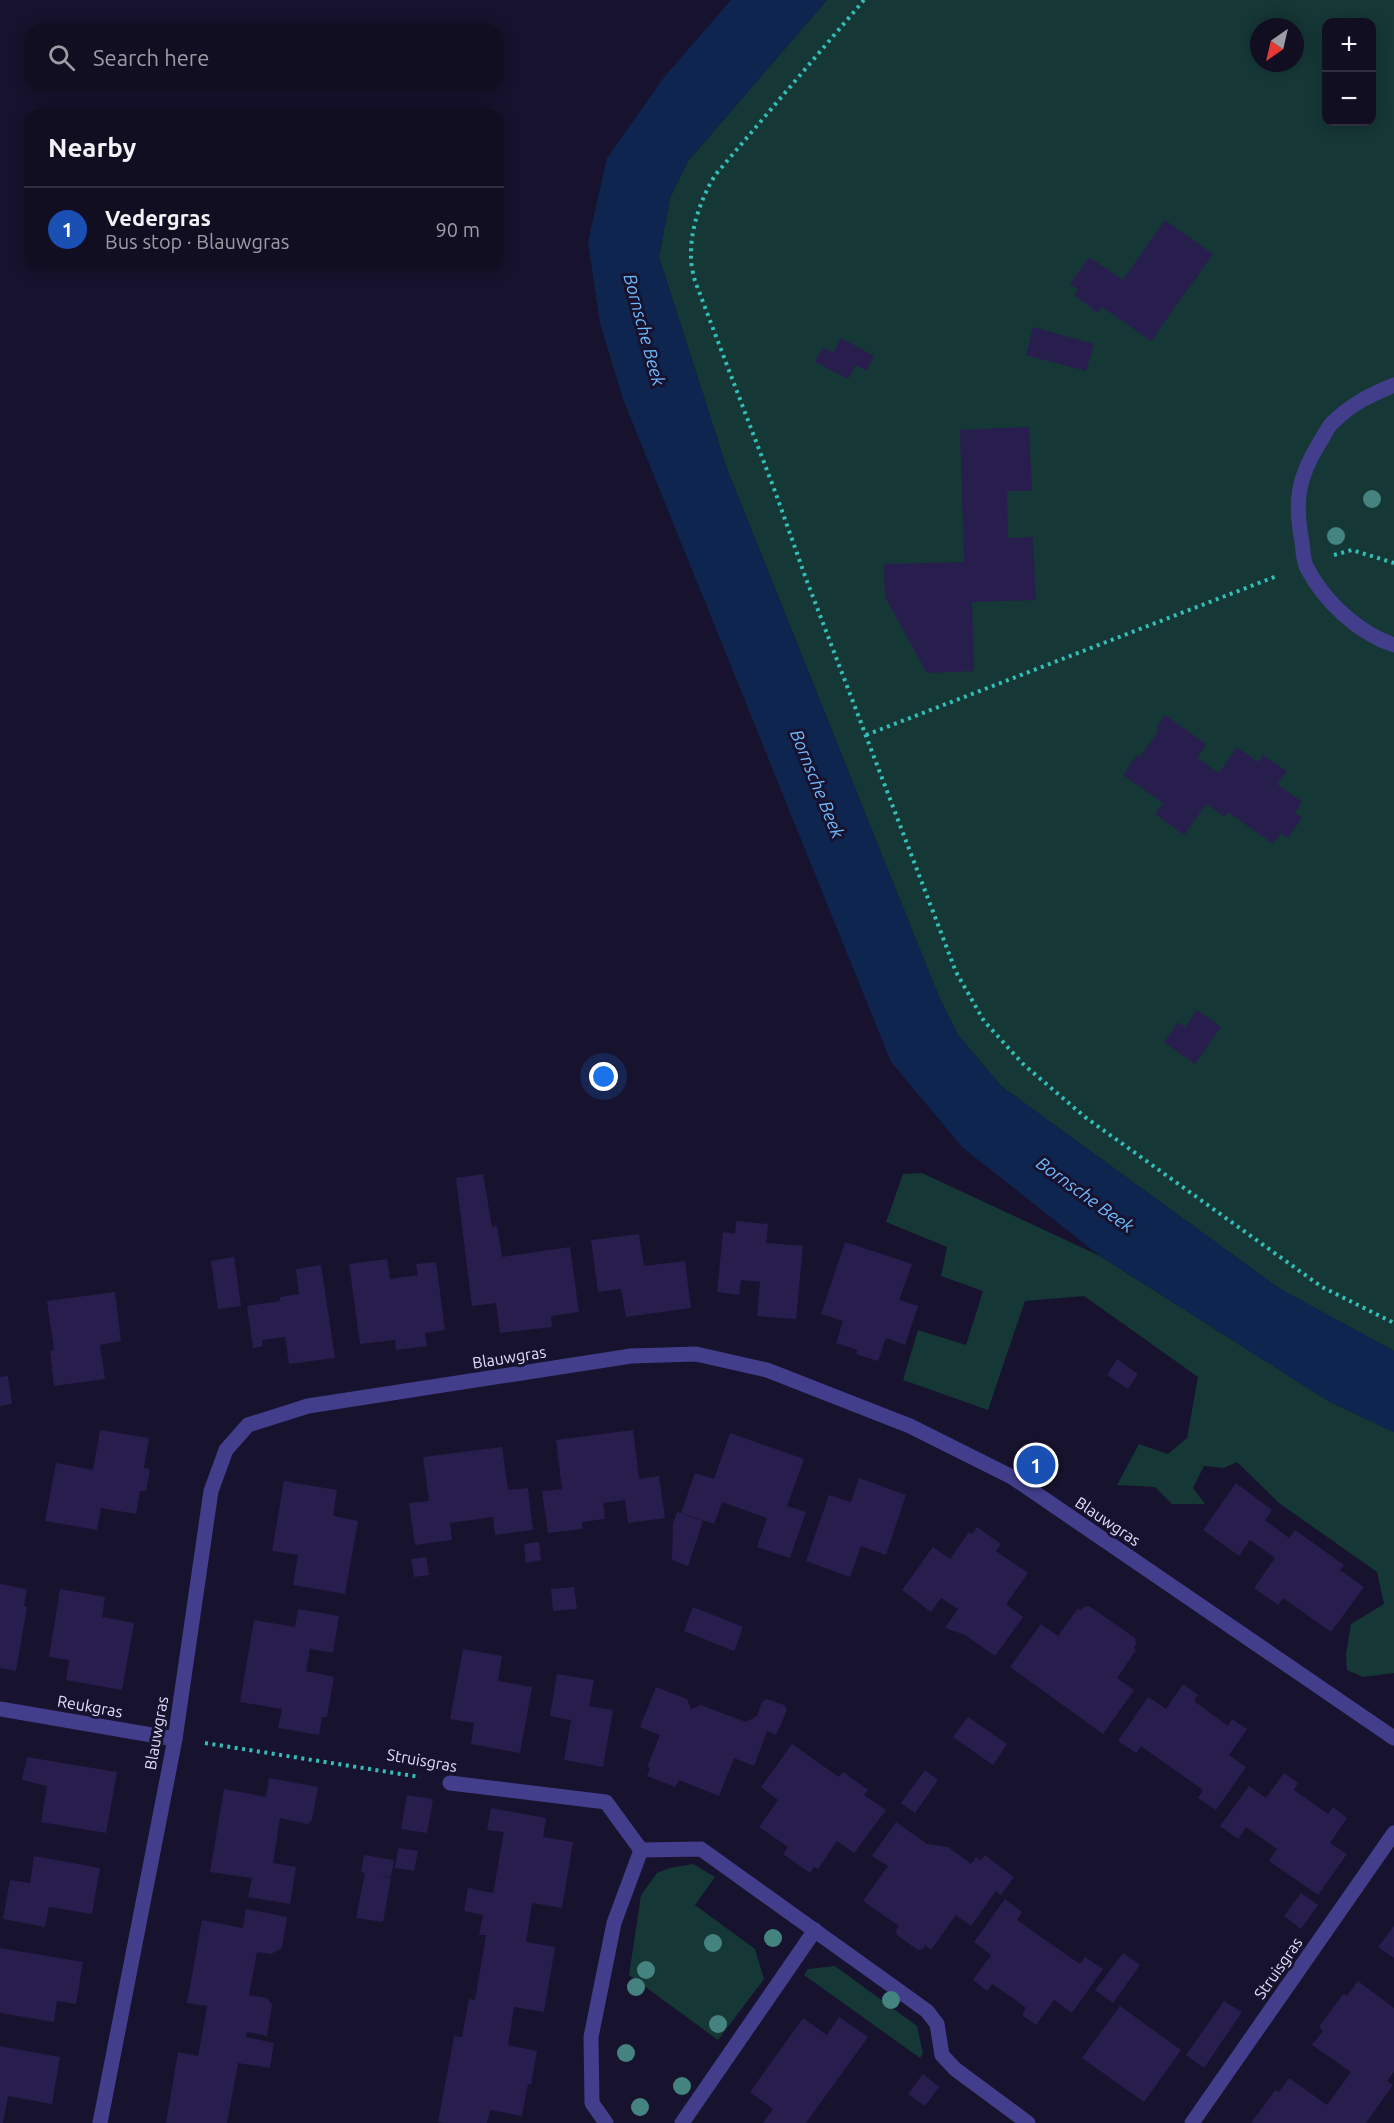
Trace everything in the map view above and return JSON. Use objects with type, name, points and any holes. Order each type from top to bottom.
[{"type":"street","points":[[1394,385],[1361,399],[1330,424],[1306,463],[1299,490],[1298,521],[1306,566],[1322,593],[1347,617],[1381,640],[1394,645]]},
{"type":"street","name":"Blauwgras","points":[[100,2123],[175,1739],[211,1491],[226,1450],[248,1425],[308,1406],[631,1356],[696,1354],[766,1370],[910,1426],[1012,1477],[1394,1738]]},
{"type":"street","name":"Reukgras","points":[[0,1709],[175,1739]]},
{"type":"street","name":"Struisgras","points":[[450,1784],[606,1802],[641,1850]]},
{"type":"street","name":"Struisgras","points":[[1192,2123],[1394,1833]]},
{"type":"street","points":[[606,2123],[592,2103],[591,2037],[614,1923],[641,1850],[701,1849],[927,2011],[937,2025],[942,2055],[954,2069],[1028,2123]]},
{"type":"street","points":[[682,2123],[814,1930]]},
{"type":"path","points":[[864,0],[716,174],[706,190],[694,227],[691,256],[695,281],[956,972],[984,1021],[1023,1064],[1085,1117],[1322,1287],[1394,1323]]},
{"type":"path","points":[[866,735],[1352,550],[1394,563]]},
{"type":"path","name":"Struisgras","points":[[175,1739],[450,1784]]},
{"type":"green space","points":[[827,0],[1394,0],[1394,1351],[1280,1289],[1001,1086],[958,1035],[939,997],[727,469],[659,257],[670,198],[688,161]]},
{"type":"green space","points":[[922,1173],[1100,1256],[1330,1402],[1394,1432],[1394,1673],[1363,1677],[1347,1670],[1346,1654],[1351,1624],[1384,1604],[1377,1572],[1279,1503],[1237,1462],[1224,1468],[1204,1466],[1193,1488],[1205,1504],[1172,1504],[1155,1487],[1117,1485],[1139,1444],[1168,1454],[1187,1438],[1198,1377],[1084,1296],[1025,1301],[988,1410],[903,1380],[918,1330],[966,1345],[983,1291],[941,1276],[947,1247],[886,1222],[903,1174]]},
{"type":"green space","points":[[693,1864],[715,1877],[695,1905],[755,1949],[764,1979],[718,2040],[629,1975],[641,1895],[657,1873]]},
{"type":"green space","points":[[835,1966],[917,2026],[923,2054],[920,2058],[804,1975],[808,1969]]},
{"type":"water","name":"Bornsche Beek","points":[[731,0],[827,0],[688,161],[670,198],[659,257],[727,469],[939,997],[958,1035],[1001,1086],[1280,1289],[1394,1351],[1394,1432],[1330,1402],[1100,1256],[963,1148],[891,1062],[623,399],[600,323],[588,242],[607,158],[665,76]]},
{"type":"building","points":[[1165,220],[1213,254],[1151,341],[1102,307],[1098,313],[1074,295],[1078,290],[1070,284],[1089,257],[1123,280]]},
{"type":"building","points":[[1033,327],[1094,344],[1086,371],[1026,355]]},
{"type":"building","points":[[841,338],[874,356],[867,371],[856,365],[848,379],[815,362],[823,347],[833,353]]},
{"type":"building","points":[[1029,427],[1032,491],[1007,491],[1008,538],[1033,537],[1036,600],[972,602],[974,671],[927,673],[885,597],[884,564],[964,562],[960,430]]},
{"type":"building","points":[[1165,715],[1206,744],[1197,758],[1219,773],[1237,747],[1258,762],[1263,755],[1287,771],[1277,784],[1302,802],[1295,813],[1302,818],[1288,838],[1281,833],[1273,844],[1228,812],[1225,817],[1206,804],[1184,835],[1155,814],[1163,803],[1123,775],[1137,755],[1140,757],[1159,730],[1156,728]]},
{"type":"building","points":[[1197,1010],[1221,1027],[1195,1064],[1164,1042],[1178,1022],[1185,1027]]},
{"type":"building","points":[[483,1174],[492,1227],[497,1226],[502,1257],[570,1247],[579,1312],[551,1316],[552,1327],[500,1333],[496,1303],[472,1306],[456,1178]]},
{"type":"building","points":[[736,1221],[768,1224],[766,1243],[803,1246],[796,1319],[757,1316],[760,1282],[741,1280],[739,1295],[717,1292],[723,1232],[735,1234]]},
{"type":"building","points":[[639,1234],[644,1266],[685,1261],[691,1308],[626,1317],[621,1289],[598,1292],[591,1240]]},
{"type":"building","points":[[845,1242],[912,1264],[899,1300],[918,1306],[905,1345],[886,1338],[878,1361],[856,1354],[858,1350],[836,1343],[843,1321],[821,1314]]},
{"type":"building","points":[[234,1257],[241,1306],[218,1309],[211,1261]]},
{"type":"building","points":[[387,1259],[390,1279],[418,1275],[416,1264],[436,1262],[445,1330],[425,1333],[427,1346],[396,1350],[395,1340],[360,1344],[349,1264]]},
{"type":"building","points":[[321,1265],[335,1358],[289,1364],[285,1337],[262,1340],[263,1346],[253,1348],[247,1306],[280,1301],[280,1297],[299,1294],[296,1269]]},
{"type":"building","points":[[115,1292],[121,1341],[100,1345],[105,1379],[54,1386],[50,1351],[54,1350],[47,1301]]},
{"type":"building","points":[[1117,1359],[1138,1374],[1128,1389],[1107,1375]]},
{"type":"building","points":[[8,1376],[12,1404],[0,1406],[0,1377]]},
{"type":"building","points":[[100,1430],[149,1438],[144,1468],[150,1469],[146,1491],[140,1491],[136,1514],[101,1508],[97,1530],[45,1521],[56,1463],[93,1470]]},
{"type":"building","points":[[633,1430],[639,1479],[659,1476],[665,1518],[628,1523],[625,1500],[603,1503],[605,1519],[582,1522],[582,1529],[548,1533],[542,1491],[562,1489],[556,1440]]},
{"type":"building","points":[[730,1433],[804,1459],[787,1506],[806,1512],[790,1558],[757,1547],[767,1518],[722,1502],[714,1524],[681,1513],[695,1473],[714,1479]]},
{"type":"building","points":[[502,1447],[508,1490],[528,1488],[533,1530],[495,1535],[493,1517],[450,1523],[452,1540],[415,1545],[409,1503],[429,1501],[423,1457]]},
{"type":"building","points":[[859,1478],[906,1495],[886,1555],[861,1546],[850,1577],[806,1561],[829,1495],[851,1502]]},
{"type":"building","points":[[284,1481],[337,1490],[333,1516],[358,1521],[345,1594],[293,1585],[298,1555],[272,1551]]},
{"type":"building","points":[[1236,1483],[1272,1510],[1265,1520],[1289,1538],[1295,1530],[1344,1565],[1340,1570],[1364,1587],[1331,1632],[1283,1598],[1278,1605],[1254,1588],[1275,1558],[1250,1540],[1239,1556],[1203,1530]]},
{"type":"building","points":[[677,1512],[703,1521],[688,1566],[672,1560],[673,1524]]},
{"type":"building","points":[[977,1527],[1001,1544],[996,1551],[1028,1573],[1006,1604],[1023,1617],[995,1656],[965,1635],[945,1628],[958,1609],[941,1598],[931,1612],[902,1590],[933,1547],[950,1559],[969,1532],[972,1534]]},
{"type":"building","points":[[539,1542],[541,1560],[526,1563],[524,1544]]},
{"type":"building","points":[[426,1557],[429,1575],[414,1577],[411,1559]]},
{"type":"building","points":[[0,1584],[27,1589],[24,1606],[27,1607],[16,1671],[0,1668]]},
{"type":"building","points":[[574,1587],[577,1609],[553,1611],[551,1589]]},
{"type":"building","points":[[60,1589],[105,1597],[102,1617],[134,1623],[122,1690],[66,1680],[69,1660],[49,1657]]},
{"type":"building","points":[[1089,1606],[1135,1638],[1136,1644],[1134,1648],[1136,1650],[1117,1678],[1134,1690],[1103,1734],[1010,1667],[1041,1624],[1058,1636],[1078,1608],[1081,1611],[1083,1607]]},
{"type":"building","points":[[693,1607],[743,1627],[734,1651],[684,1631]]},
{"type":"building","points":[[298,1609],[339,1616],[333,1653],[310,1649],[306,1671],[334,1677],[327,1717],[322,1717],[319,1735],[278,1728],[282,1709],[240,1702],[254,1620],[295,1627]]},
{"type":"building","points":[[463,1649],[502,1656],[498,1681],[532,1687],[520,1753],[471,1744],[474,1723],[450,1719]]},
{"type":"building","points":[[557,1674],[594,1680],[589,1706],[613,1710],[603,1767],[564,1760],[571,1720],[550,1716]]},
{"type":"building","points":[[1183,1684],[1198,1695],[1194,1701],[1228,1726],[1232,1719],[1247,1729],[1229,1755],[1246,1767],[1216,1810],[1198,1798],[1203,1790],[1141,1746],[1136,1753],[1118,1741],[1148,1697],[1166,1709]]},
{"type":"building","points":[[656,1687],[687,1699],[691,1709],[701,1705],[746,1722],[757,1716],[762,1702],[767,1699],[784,1705],[787,1710],[776,1735],[767,1731],[754,1766],[734,1758],[719,1796],[679,1780],[675,1787],[647,1776],[650,1768],[647,1767],[660,1735],[640,1727]]},
{"type":"building","points":[[968,1717],[1007,1744],[993,1765],[953,1737]]},
{"type":"building","points":[[792,1744],[839,1777],[843,1772],[868,1790],[864,1795],[886,1810],[854,1853],[837,1841],[818,1869],[814,1867],[810,1873],[783,1854],[788,1847],[759,1827],[778,1800],[761,1787]]},
{"type":"building","points":[[27,1757],[117,1772],[106,1833],[41,1822],[47,1786],[22,1780]]},
{"type":"building","points":[[925,1770],[938,1780],[915,1813],[901,1803]]},
{"type":"building","points":[[1284,1773],[1298,1783],[1294,1790],[1328,1814],[1333,1807],[1347,1818],[1330,1843],[1347,1854],[1318,1895],[1269,1861],[1277,1849],[1246,1827],[1238,1839],[1220,1826],[1249,1786],[1266,1798]]},
{"type":"building","points":[[269,1778],[318,1787],[312,1820],[307,1824],[280,1818],[273,1863],[296,1867],[290,1904],[248,1897],[252,1878],[210,1872],[224,1789],[266,1797]]},
{"type":"building","points":[[407,1795],[433,1799],[427,1833],[401,1829]]},
{"type":"building","points":[[491,1808],[546,1818],[543,1837],[573,1842],[562,1908],[532,1903],[526,1942],[555,1947],[544,2012],[514,2007],[508,2045],[537,2051],[522,2116],[490,2110],[487,2123],[444,2123],[438,2122],[454,2036],[462,2037],[469,1999],[475,2000],[486,1935],[479,1935],[483,1915],[464,1911],[468,1888],[493,1893],[504,1832],[487,1830]]},
{"type":"building","points":[[896,1822],[927,1844],[948,1847],[971,1864],[976,1857],[981,1861],[985,1855],[1014,1877],[1001,1895],[996,1891],[971,1926],[956,1915],[931,1950],[925,1945],[923,1949],[918,1950],[897,1935],[896,1930],[899,1926],[863,1901],[888,1866],[872,1856]]},
{"type":"building","points":[[398,1848],[418,1851],[414,1871],[395,1868]]},
{"type":"building","points":[[364,1855],[394,1860],[391,1877],[379,1876],[391,1878],[383,1922],[356,1918],[365,1873],[361,1872]]},
{"type":"building","points":[[34,1856],[100,1868],[92,1914],[49,1907],[45,1927],[3,1919],[10,1880],[30,1883]]},
{"type":"building","points":[[1301,1893],[1318,1905],[1301,1929],[1284,1916]]},
{"type":"building","points":[[1005,1899],[1022,1912],[1017,1920],[1080,1964],[1085,1957],[1103,1969],[1072,2013],[1054,2000],[1036,2025],[1022,2015],[1026,2008],[1010,1996],[992,1984],[987,1991],[973,1980],[991,1955],[974,1942]]},
{"type":"building","points":[[246,1909],[287,1917],[282,1948],[271,1954],[257,1952],[249,1995],[267,1998],[272,2005],[267,2036],[247,2032],[246,2037],[274,2043],[270,2068],[238,2063],[227,2123],[166,2123],[178,2052],[198,2056],[203,2029],[207,2006],[187,2003],[202,1920],[243,1928]]},
{"type":"building","points":[[1394,1926],[1394,1958],[1378,1947]]},
{"type":"building","points":[[0,1948],[83,1962],[76,2004],[57,2001],[54,2022],[0,2013]]},
{"type":"building","points":[[1123,1953],[1140,1965],[1113,2003],[1095,1990]]},
{"type":"building","points":[[1358,1981],[1394,2008],[1394,2072],[1387,2081],[1393,2085],[1366,2123],[1251,2123],[1275,2090],[1279,2092],[1289,2078],[1327,2105],[1351,2072],[1312,2045],[1323,2031],[1319,2027],[1343,1994],[1347,1996]]},
{"type":"building","points":[[1224,2001],[1242,2012],[1204,2068],[1186,2055]]},
{"type":"building","points":[[1120,2006],[1181,2050],[1144,2102],[1082,2058]]},
{"type":"building","points":[[839,2017],[868,2037],[806,2123],[763,2123],[773,2109],[750,2092],[803,2018],[827,2035]]},
{"type":"building","points":[[0,2046],[60,2057],[52,2104],[8,2096],[3,2123],[0,2123]]},
{"type":"building","points":[[923,2074],[939,2087],[925,2106],[908,2094]]},
{"type":"place","name":"Vedergras","points":[[1036,1465]]}]
